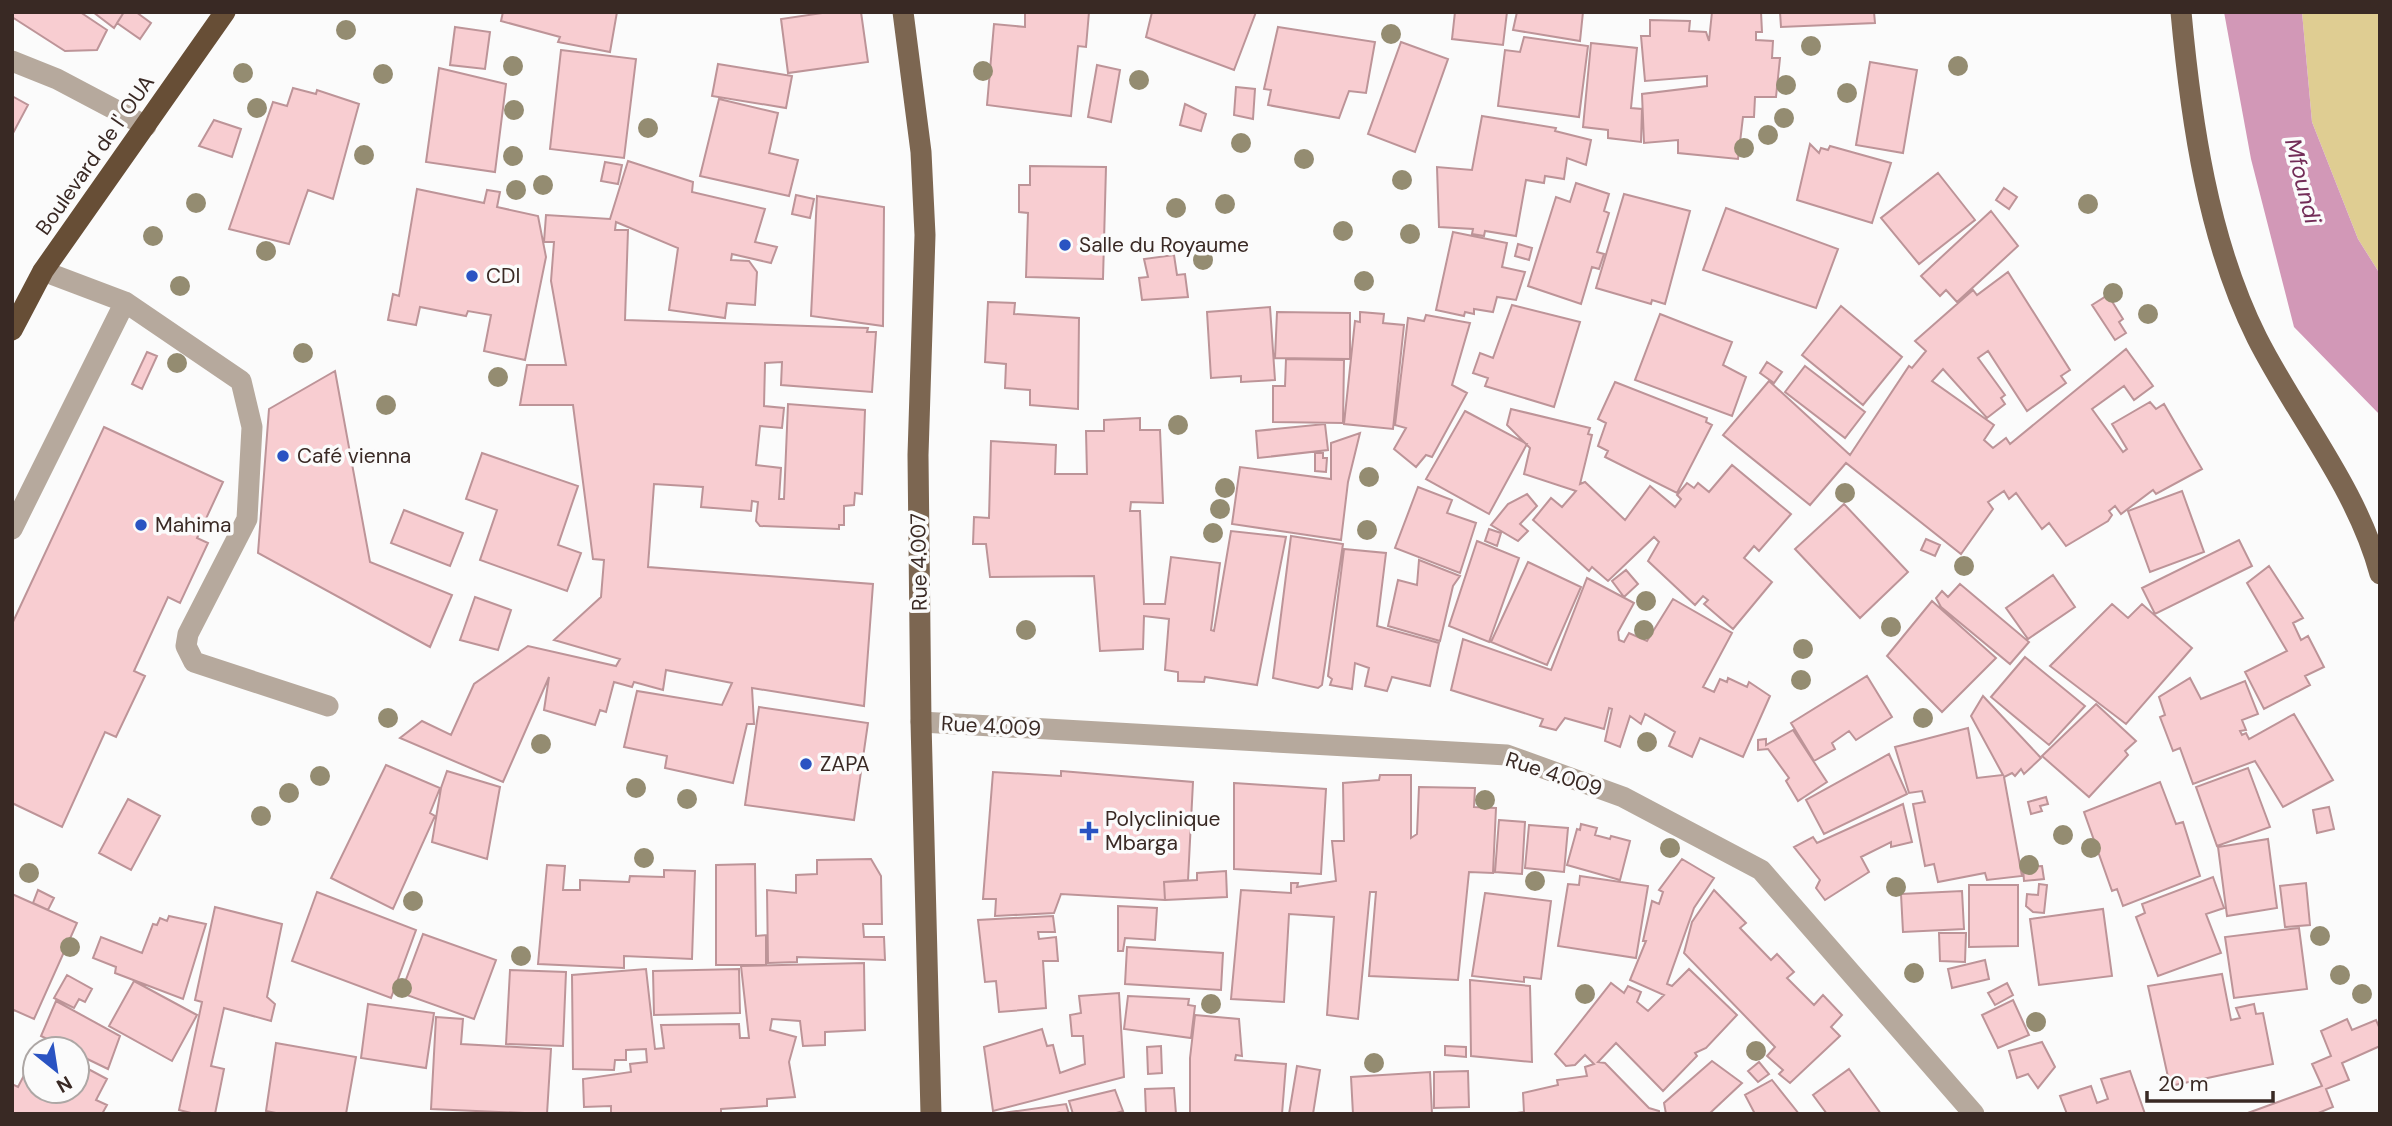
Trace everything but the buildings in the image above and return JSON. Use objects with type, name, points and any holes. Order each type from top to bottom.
[{"type":"highway","name":"Boulevard de l' OUA","points":[[12,330],[43,271],[225,12]]},
{"type":"main road","name":"Rue 4.007","points":[[903,12],[921,152],[925,235],[918,455],[921,722],[932,1114]]},
{"type":"main road","points":[[2181,12],[2209,203],[2234,287],[2258,339],[2353,506],[2380,575]]},
{"type":"street","points":[[12,61],[57,79],[146,126]]},
{"type":"street","points":[[43,271],[125,302],[241,381],[252,427],[247,519],[188,634],[186,646],[194,663],[328,706]]},
{"type":"street","points":[[12,528],[125,302]]},
{"type":"street","name":"Rue 4.009","points":[[921,722],[1507,755],[1623,797],[1761,870],[1974,1114]]},
{"type":"shaded area","points":[[2302,12],[2380,12],[2380,274],[2358,239],[2312,122]]},
{"type":"water","name":"Mfoundi","points":[[2224,12],[2302,12],[2312,122],[2358,239],[2380,274],[2380,415],[2294,327],[2251,159]]},
{"type":"place","name":"Salle du Royaume","points":[[1065,245]]},
{"type":"place","name":"CDI","points":[[472,276]]},
{"type":"place","name":"Café vienna","points":[[283,456]]},
{"type":"place","name":"Mahima","points":[[141,525]]},
{"type":"place","name":"ZAPA","points":[[806,764]]},
{"type":"place","name":"Polyclinique Mbarga","points":[[1089,831]]}]
